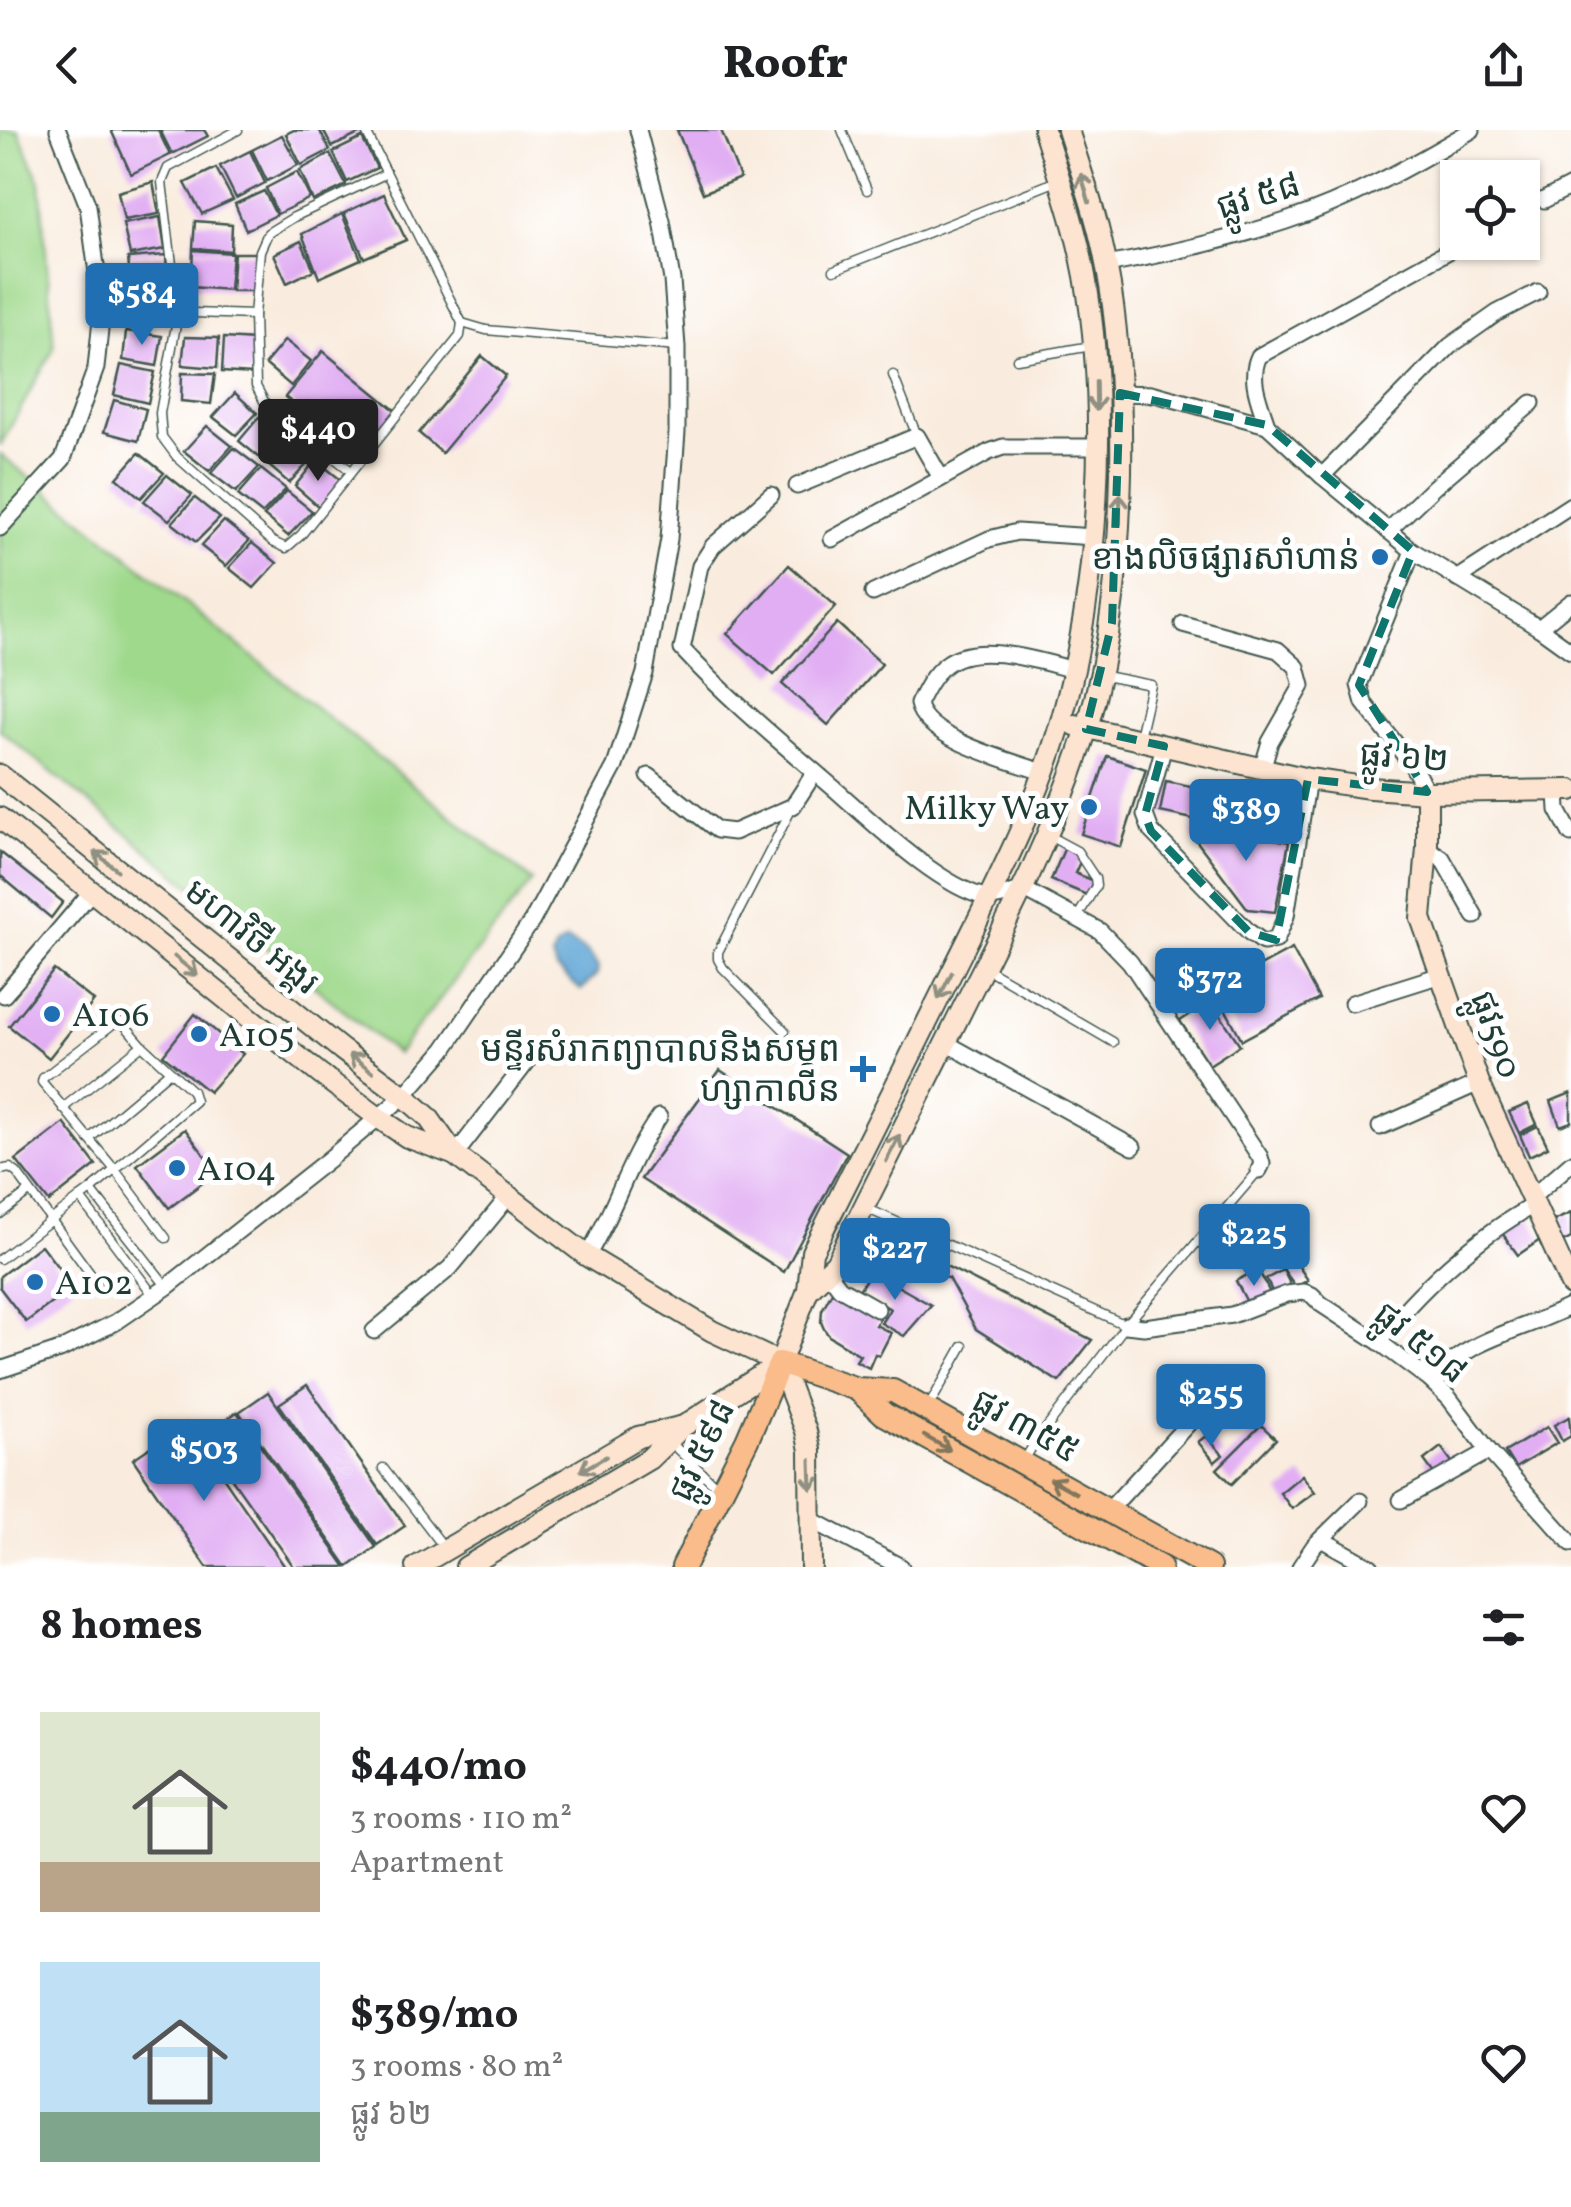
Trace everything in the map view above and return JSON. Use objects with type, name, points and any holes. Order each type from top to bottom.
[{"type":"main road","points":[[466,1567],[649,1459],[675,1434],[780,1363],[808,1290],[812,1252],[1024,821],[1061,722],[1085,619],[1094,537],[1097,447],[1094,346],[1084,271],[1044,130]]},
{"type":"main road","points":[[808,1290],[836,1263],[1023,889],[1086,729],[1112,623],[1120,538],[1120,393],[1115,316],[1107,265],[1068,130]]},
{"type":"main road","name":"ផ្លូវ ៦២","points":[[1061,722],[1308,780],[1427,792],[1564,791]]},
{"type":"main road","name":"មហាវិថី អង្គរ","points":[[0,776],[404,1096],[428,1118],[455,1154],[587,1256],[712,1331],[780,1363]]},
{"type":"main road","name":"ផ្លូវ590","points":[[1427,792],[1421,918],[1479,1083],[1571,1284]]},
{"type":"main road","name":"មហាវិថី អង្គរ","points":[[0,818],[379,1118],[407,1137],[455,1154]]},
{"type":"main road","points":[[780,1363],[810,1450],[812,1567]]},
{"type":"main road","name":"ផ្លូវ ៣៥៥","points":[[780,1363],[857,1389],[893,1391],[1210,1567]]},
{"type":"main road","name":"ផ្លូវ ៥៩៨","points":[[682,1567],[747,1440],[780,1363]]},
{"type":"main road","name":"ផ្លូវ ៣៥៥","points":[[857,1389],[884,1414],[1160,1567]]},
{"type":"main road","points":[[416,1567],[638,1437],[675,1434]]},
{"type":"street","points":[[0,528],[63,458],[96,368],[102,310],[88,206],[58,130]]},
{"type":"street","points":[[0,1370],[60,1350],[116,1322],[161,1291],[404,1096],[444,1050],[532,921],[569,856],[615,766],[646,673],[669,539],[677,432],[672,280],[662,221],[638,130]]},
{"type":"street","name":"ផ្លូវ ៥៨","points":[[1107,265],[1287,220],[1370,186],[1472,130]]},
{"type":"street","points":[[1544,200],[1571,186]]},
{"type":"street","points":[[1267,425],[1253,380],[1258,356],[1440,257]]},
{"type":"street","points":[[1322,476],[1450,346],[1538,292]]},
{"type":"street","points":[[1120,393],[1155,394],[1267,425],[1413,551],[1571,652]]},
{"type":"street","points":[[1388,532],[1532,403]]},
{"type":"street","points":[[798,486],[917,436],[941,478]]},
{"type":"street","points":[[832,539],[1002,447],[1097,447]]},
{"type":"street","points":[[771,495],[712,546],[700,566],[682,648],[705,674],[815,772],[948,881],[989,898],[1023,889],[1100,931],[1130,962],[1260,1157],[1260,1170]]},
{"type":"street","points":[[1457,580],[1571,504]]},
{"type":"street","points":[[874,592],[989,539],[1016,532],[1094,537]]},
{"type":"street","points":[[1413,551],[1359,685],[1364,703],[1412,765],[1427,792]]},
{"type":"street","points":[[1539,628],[1571,602]]},
{"type":"street","points":[[1184,624],[1278,650],[1298,667],[1302,686],[1270,742],[1262,769]]},
{"type":"street","points":[[1043,772],[961,743],[926,722],[918,704],[930,680],[945,665],[974,653],[1074,670]]},
{"type":"street","points":[[1164,746],[1145,815],[1151,831],[1263,942],[1276,940],[1286,916],[1308,780]]},
{"type":"street","points":[[649,776],[717,830],[734,832],[793,806],[815,772]]},
{"type":"street","points":[[1564,791],[1558,810],[1571,834]]},
{"type":"street","points":[[1427,848],[1442,858],[1475,916]]},
{"type":"street","points":[[4,995],[92,890]]},
{"type":"street","points":[[1352,1002],[1441,975]]},
{"type":"street","points":[[946,1044],[1133,1147]]},
{"type":"street","points":[[455,1154],[527,1062]]},
{"type":"street","points":[[1380,1127],[1479,1083]]},
{"type":"street","points":[[587,1256],[606,1225],[630,1164],[658,1117]]},
{"type":"street","points":[[1379,1342],[1396,1318],[1464,1253],[1533,1201],[1571,1163]]},
{"type":"street","points":[[374,1331],[450,1268],[510,1196]]},
{"type":"street","points":[[827,1272],[840,1288],[877,1309]]},
{"type":"street","name":"ផ្លូវ ៥១៨","points":[[1126,1326],[1144,1328],[1232,1315],[1287,1294],[1312,1295],[1449,1398],[1571,1543]]},
{"type":"street","points":[[1430,1380],[1446,1364],[1486,1340],[1571,1306]]},
{"type":"street","points":[[1108,1511],[1196,1415]]},
{"type":"street","points":[[1401,1500],[1489,1450]]},
{"type":"street","points":[[1300,1567],[1320,1539],[1360,1502]]},
{"type":"street","points":[[812,1520],[901,1567]]},
{"type":"street","points":[[1320,1539],[1371,1567]]},
{"type":"lane","points":[[238,130],[168,168],[162,182],[178,314],[160,414],[162,437],[177,457],[273,542],[286,548],[302,535],[460,336],[462,323],[365,130]]},
{"type":"lane","points":[[842,130],[866,190]]},
{"type":"lane","points":[[351,471],[265,403],[256,386],[254,316],[260,251],[268,233],[294,217],[386,174]]},
{"type":"lane","points":[[834,270],[1060,180]]},
{"type":"lane","points":[[102,310],[254,316]]},
{"type":"lane","points":[[462,323],[486,330],[677,347]]},
{"type":"lane","points":[[1017,360],[1094,346]]},
{"type":"lane","points":[[893,375],[917,436]]},
{"type":"lane","points":[[1100,676],[1152,685],[1138,740]]},
{"type":"lane","points":[[785,1031],[723,968],[718,952],[793,806]]},
{"type":"lane","points":[[1047,835],[1077,851],[1095,878],[1096,886],[1076,919]]},
{"type":"lane","points":[[984,968],[1113,1042]]},
{"type":"lane","points":[[0,1260],[91,1190],[114,1170],[195,1101],[192,1091],[118,1022],[42,1082],[114,1170],[166,1238]]},
{"type":"lane","points":[[62,1108],[142,1046]]},
{"type":"lane","points":[[89,1139],[170,1071]]},
{"type":"lane","points":[[0,1170],[10,1168],[17,1173],[98,1284]]},
{"type":"lane","points":[[1023,1463],[1126,1326],[1260,1170]]},
{"type":"lane","points":[[91,1190],[161,1291]]},
{"type":"lane","points":[[0,1214],[29,1192]]},
{"type":"lane","points":[[80,1198],[161,1291]]},
{"type":"lane","points":[[864,1208],[1126,1326]]},
{"type":"lane","points":[[927,1410],[963,1346]]},
{"type":"lane","points":[[675,1434],[722,1490]]},
{"type":"lane","points":[[383,1468],[445,1550]]},
{"type":"highlighted area","points":[[1120,393],[1267,425],[1413,551],[1359,685],[1427,792],[1308,779],[1276,940],[1249,932],[1151,831],[1145,815],[1164,746],[1086,729],[1112,623]]},
{"type":"green space","points":[[0,130],[18,130],[40,182],[54,348],[0,446]]},
{"type":"green space","points":[[0,454],[532,881],[397,1054],[0,730]]},
{"type":"water","points":[[567,940],[587,952],[598,966],[597,974],[581,990],[556,968],[552,957],[556,947]]},
{"type":"building","points":[[111,130],[158,130],[170,155],[131,174]]},
{"type":"building","points":[[160,130],[204,130],[208,136],[172,154]]},
{"type":"building","points":[[294,130],[319,130],[330,150],[301,165],[286,134]]},
{"type":"building","points":[[323,130],[359,130],[361,133],[332,147]]},
{"type":"building","points":[[677,130],[721,130],[740,178],[703,193]]},
{"type":"building","points":[[282,135],[298,165],[267,181],[252,150]]},
{"type":"building","points":[[362,138],[377,168],[347,182],[333,152]]},
{"type":"building","points":[[250,151],[265,183],[236,198],[220,166]]},
{"type":"building","points":[[330,154],[346,185],[313,201],[300,170]]},
{"type":"building","points":[[216,168],[233,200],[202,214],[185,183]]},
{"type":"building","points":[[297,172],[310,198],[277,214],[266,188]]},
{"type":"building","points":[[153,182],[159,214],[124,220],[118,192]]},
{"type":"building","points":[[264,191],[276,215],[246,230],[235,204]]},
{"type":"building","points":[[384,194],[406,240],[364,258],[344,213]]},
{"type":"building","points":[[342,214],[361,259],[319,278],[302,234]]},
{"type":"building","points":[[160,217],[165,249],[130,255],[123,224]]},
{"type":"building","points":[[195,221],[232,224],[231,251],[193,248]]},
{"type":"building","points":[[301,241],[314,270],[287,283],[274,254]]},
{"type":"building","points":[[193,250],[232,253],[229,290],[191,287]]},
{"type":"building","points":[[234,253],[257,253],[253,291],[231,291]]},
{"type":"building","points":[[166,255],[168,290],[131,292],[128,258]]},
{"type":"building","points":[[126,331],[162,336],[157,366],[123,360]]},
{"type":"building","points":[[185,337],[219,338],[217,368],[182,365]]},
{"type":"building","points":[[224,338],[254,340],[253,374],[222,372]]},
{"type":"building","points":[[285,340],[311,361],[291,386],[265,364]]},
{"type":"building","points":[[323,351],[396,411],[358,458],[285,397]]},
{"type":"building","points":[[482,356],[506,376],[442,453],[419,433]]},
{"type":"building","points":[[121,365],[155,372],[148,403],[114,395]]},
{"type":"building","points":[[182,373],[215,374],[211,404],[181,401]]},
{"type":"building","points":[[235,393],[257,413],[236,435],[213,417]]},
{"type":"building","points":[[114,400],[146,409],[138,441],[104,432]]},
{"type":"building","points":[[259,417],[287,437],[265,462],[239,441]]},
{"type":"building","points":[[207,426],[232,446],[209,471],[184,451]]},
{"type":"building","points":[[290,439],[312,459],[289,483],[267,464]]},
{"type":"building","points":[[234,448],[259,467],[236,492],[211,473]]},
{"type":"building","points":[[139,453],[164,473],[141,498],[117,478]]},
{"type":"building","points":[[316,460],[341,480],[320,508],[295,486]]},
{"type":"building","points":[[261,469],[286,489],[262,514],[238,495]]},
{"type":"building","points":[[167,475],[192,495],[169,520],[144,501]]},
{"type":"building","points":[[287,491],[312,511],[288,536],[264,516]]},
{"type":"building","points":[[195,498],[220,518],[196,542],[172,523]]},
{"type":"building","points":[[224,521],[249,541],[226,566],[201,546]]},
{"type":"building","points":[[252,543],[277,563],[254,588],[229,568]]},
{"type":"building","points":[[789,565],[836,606],[774,675],[727,634]]},
{"type":"building","points":[[837,623],[882,664],[828,725],[782,684]]},
{"type":"building","points":[[1107,756],[1146,769],[1121,847],[1081,834]]},
{"type":"building","points":[[1166,781],[1283,805],[1277,837],[1160,812]]},
{"type":"building","points":[[1194,823],[1289,842],[1275,912],[1248,909],[1192,835]]},
{"type":"building","points":[[1065,847],[1083,855],[1075,873],[1093,881],[1087,895],[1051,880]]},
{"type":"building","points":[[0,852],[63,902],[51,918],[0,879]]},
{"type":"building","points":[[1292,949],[1319,999],[1242,1040],[1215,990]]},
{"type":"building","name":"A106","points":[[54,970],[94,1001],[49,1058],[9,1026]]},
{"type":"building","points":[[1211,1001],[1240,1045],[1209,1065],[1180,1021]]},
{"type":"building","name":"A105","points":[[195,1014],[243,1054],[209,1092],[163,1055]]},
{"type":"building","points":[[720,1070],[847,1153],[784,1272],[641,1179]]},
{"type":"building","points":[[1571,1093],[1571,1122],[1560,1126],[1551,1101]]},
{"type":"building","points":[[1528,1104],[1537,1124],[1519,1133],[1509,1112]]},
{"type":"building","points":[[64,1123],[96,1165],[49,1202],[16,1160]]},
{"type":"building","points":[[1538,1126],[1548,1147],[1529,1156],[1520,1135]]},
{"type":"building","name":"A104","points":[[185,1129],[217,1172],[169,1208],[137,1165]]},
{"type":"building","points":[[1571,1213],[1571,1238],[1563,1242],[1553,1221]]},
{"type":"building","points":[[1527,1215],[1543,1238],[1518,1255],[1502,1233]]},
{"type":"building","points":[[873,1229],[1092,1340],[1059,1382],[976,1329],[948,1278],[914,1271],[913,1274],[864,1248]]},
{"type":"building","name":"A102","points":[[41,1245],[73,1287],[26,1322],[0,1288],[0,1276]]},
{"type":"building","points":[[1295,1261],[1308,1280],[1296,1287],[1283,1269]]},
{"type":"building","points":[[1258,1269],[1272,1297],[1250,1308],[1236,1281]]},
{"type":"building","points":[[1283,1270],[1292,1288],[1275,1297],[1266,1279]]},
{"type":"building","points":[[871,1271],[931,1305],[904,1336],[881,1323],[890,1309],[859,1290]]},
{"type":"building","points":[[833,1290],[880,1318],[876,1325],[891,1333],[869,1368],[856,1361],[860,1355],[824,1329],[822,1310]]},
{"type":"building","points":[[307,1385],[405,1526],[377,1545],[279,1404]]},
{"type":"building","points":[[268,1392],[376,1547],[348,1567],[239,1412]]},
{"type":"building","points":[[237,1412],[346,1567],[294,1567],[202,1436]]},
{"type":"building","points":[[1569,1417],[1571,1436],[1562,1441],[1554,1425]]},
{"type":"building","points":[[186,1423],[285,1567],[207,1567],[133,1459]]},
{"type":"building","points":[[1261,1425],[1276,1439],[1232,1484],[1217,1469]]},
{"type":"building","points":[[1547,1427],[1557,1443],[1515,1468],[1505,1452]]},
{"type":"building","points":[[1206,1436],[1223,1455],[1215,1462],[1198,1442]]},
{"type":"building","points":[[1441,1447],[1454,1465],[1437,1478],[1424,1460]]},
{"type":"building","points":[[1302,1475],[1315,1492],[1292,1509],[1280,1493]]},
{"type":"place","name":"ខាងលិចផ្សារសាំហាន់","points":[[1380,557]]},
{"type":"place","name":"Milky Way","points":[[1089,807]]},
{"type":"place","name":"A106","points":[[52,1014]]},
{"type":"place","name":"A105","points":[[199,1034]]},
{"type":"place","name":"មន្ទីរសំរាកព្យាបាលនិងសម្ភព ហ្សាកាលីន","points":[[863,1069]]},
{"type":"place","name":"A104","points":[[177,1168]]},
{"type":"place","name":"A102","points":[[35,1282]]}]
